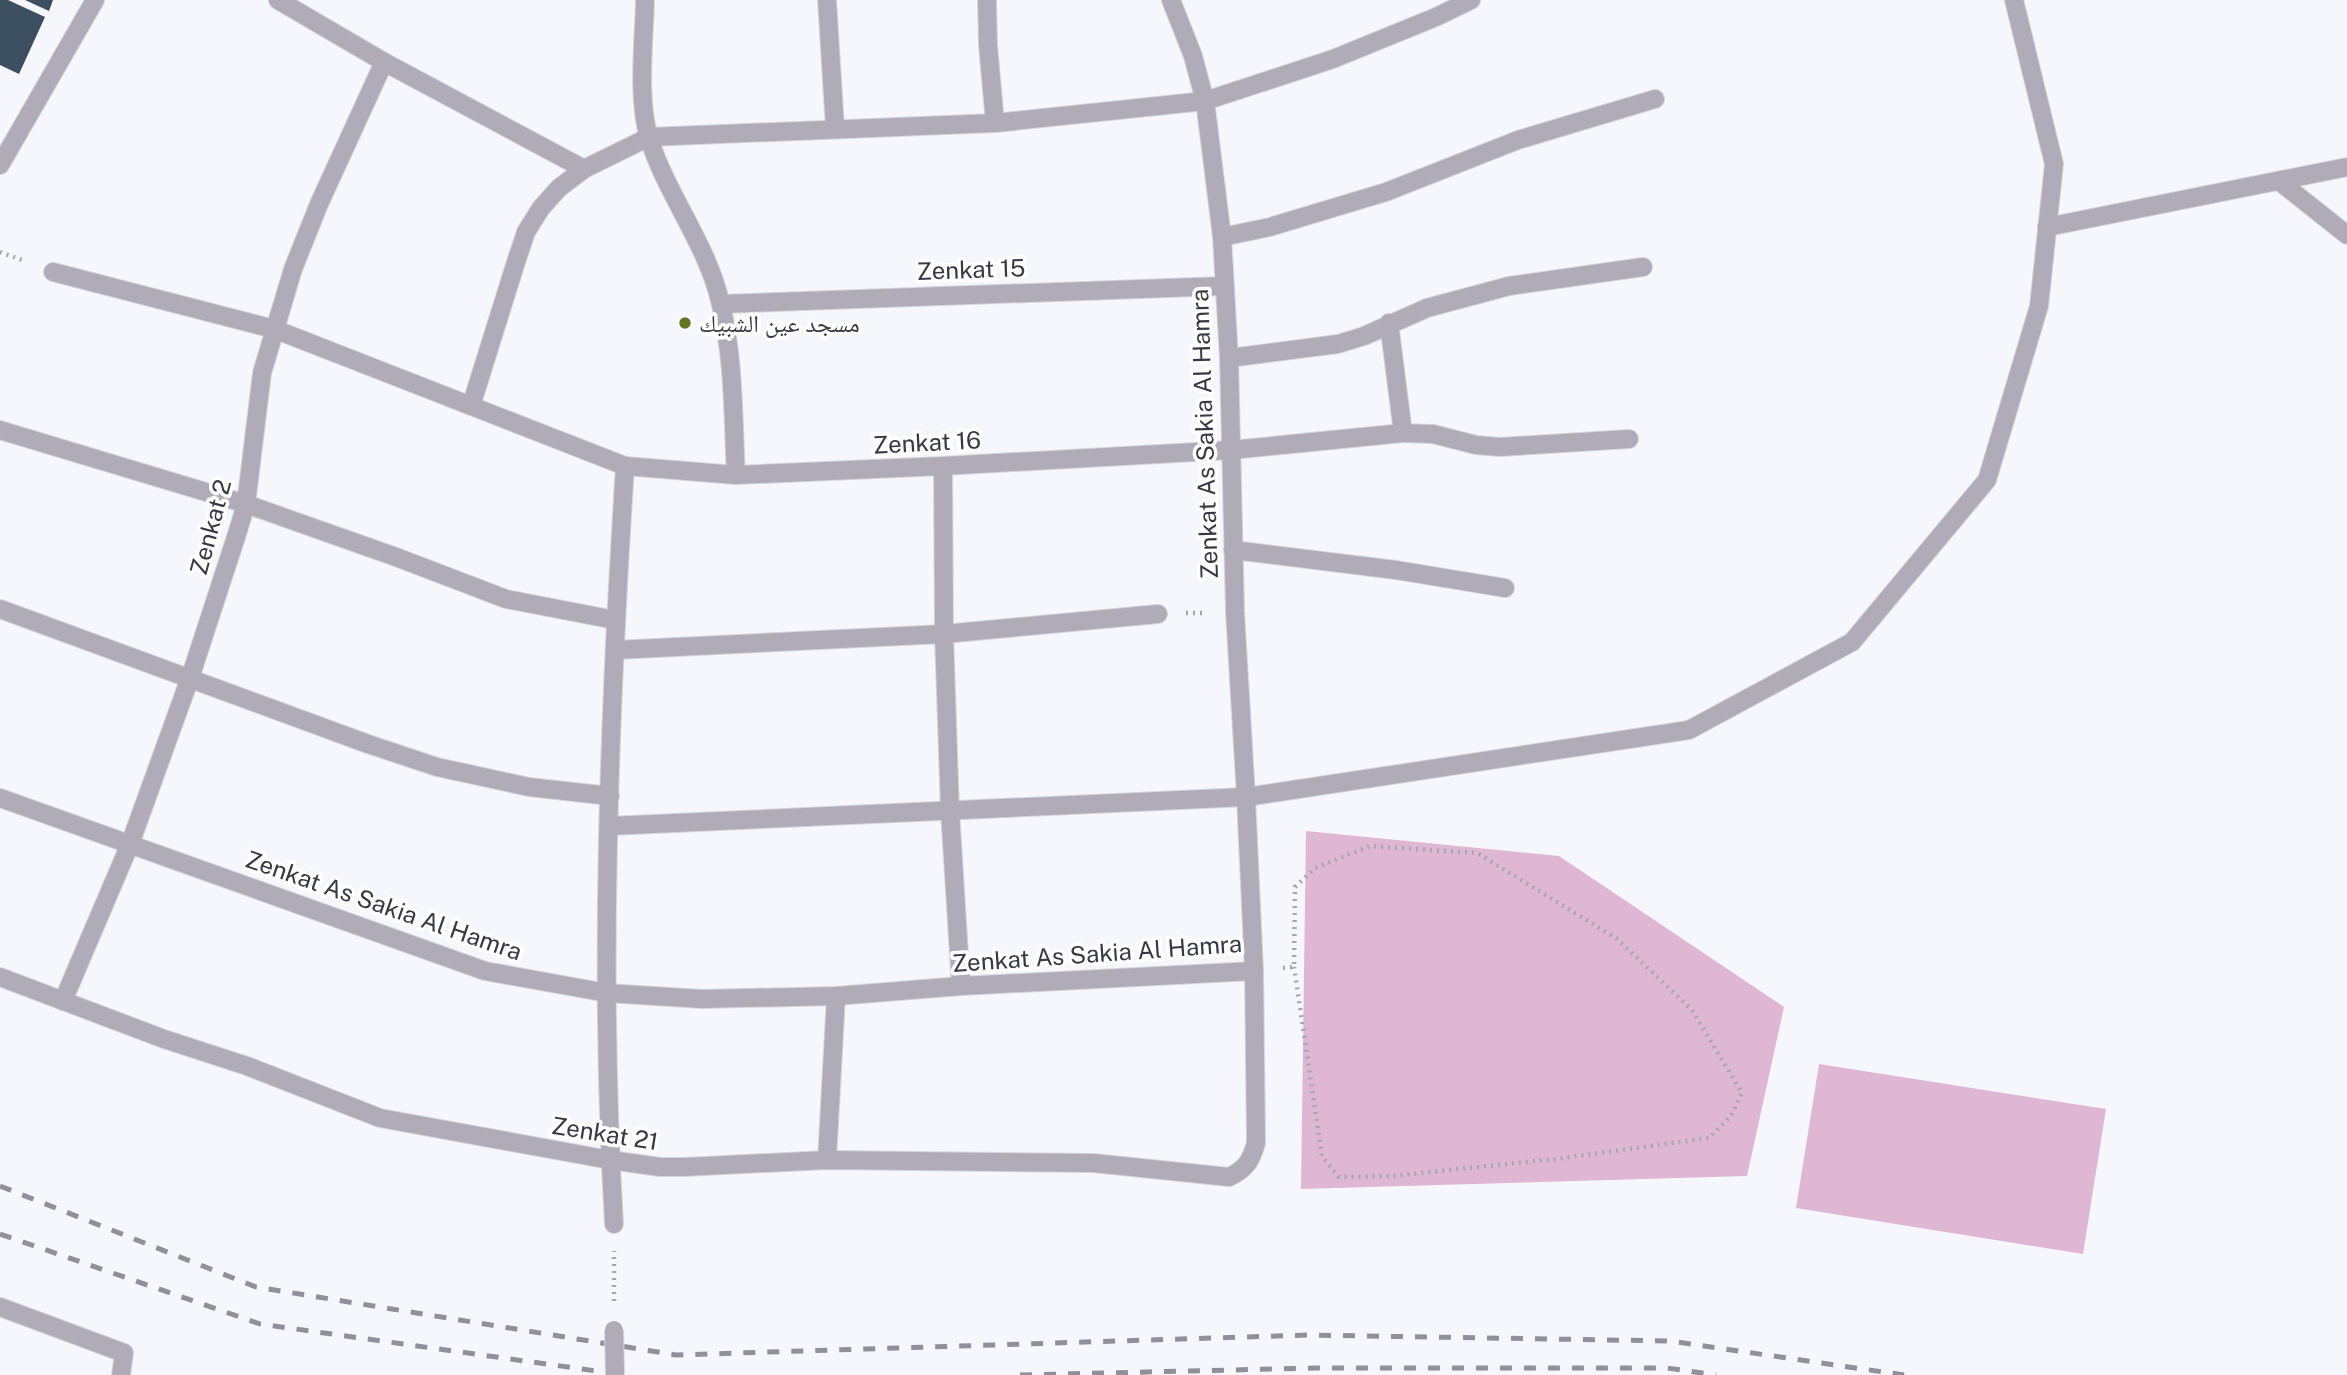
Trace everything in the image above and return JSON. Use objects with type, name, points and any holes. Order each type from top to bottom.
[{"type":"street","points":[[0,165],[95,0]]},
{"type":"street","points":[[278,0],[384,62],[584,169]]},
{"type":"street","points":[[645,0],[644,100],[649,136],[659,165],[700,248],[721,304],[731,386],[736,475]]},
{"type":"street","points":[[827,0],[835,128]]},
{"type":"street","points":[[987,0],[995,123]]},
{"type":"street","name":"Zenkat As Sakia Al Hamra","points":[[0,798],[485,971],[607,993],[702,999],[836,996],[961,986],[1254,971],[1247,797],[1235,612],[1229,358],[1222,237],[1205,101],[1171,0]]},
{"type":"street","points":[[471,406],[526,232],[541,208],[559,188],[584,169],[649,136],[995,123],[1205,101],[1334,59],[1471,0]]},
{"type":"street","points":[[609,827],[1247,797],[1689,730],[1852,642],[1987,480],[2039,306],[2054,164],[2014,0]]},
{"type":"street","name":"Zenkat 2","points":[[63,1001],[130,844],[190,678],[246,504],[262,373],[293,269],[319,204],[384,62]]},
{"type":"street","points":[[1222,237],[1270,227],[1386,192],[1518,140],[1655,99]]},
{"type":"street","points":[[2047,227],[2347,167]]},
{"type":"street","points":[[2279,181],[2347,235]]},
{"type":"street","points":[[1229,358],[1338,344],[1364,336],[1427,308],[1509,286],[1643,267]]},
{"type":"street","name":"Zenkat 16","points":[[54,272],[274,328],[625,466],[736,475],[1231,450],[1404,433],[1433,434],[1500,447],[1629,439]]},
{"type":"street","name":"Zenkat 15","points":[[721,304],[1223,286]]},
{"type":"street","points":[[1389,323],[1404,433]]},
{"type":"street","points":[[0,430],[246,504],[506,599],[615,620]]},
{"type":"street","points":[[614,1224],[607,993],[609,827],[615,620],[625,466]]},
{"type":"street","points":[[943,466],[944,634],[950,811],[961,986]]},
{"type":"street","points":[[1233,550],[1396,570],[1505,588]]},
{"type":"street","points":[[0,609],[436,767],[529,786],[610,796]]},
{"type":"street","points":[[615,650],[944,634],[1158,614]]},
{"type":"street","name":"Zenkat 21","points":[[0,977],[164,1039],[247,1066],[380,1118],[610,1160],[660,1167],[827,1160],[1093,1163],[1229,1177],[1243,1171],[1251,1161],[1256,1143],[1254,971]]},
{"type":"street","points":[[827,1160],[836,996]]},
{"type":"street","points":[[0,1307],[124,1353],[121,1375]]},
{"type":"street","points":[[614,1330],[615,1375]]},
{"type":"path","points":[[1158,614],[1235,612]]},
{"type":"path","points":[[1370,846],[1477,853],[1616,937],[1692,1010],[1742,1093],[1731,1116],[1709,1138],[1433,1172],[1339,1177],[1322,1156],[1294,967],[1295,887],[1315,868],[1370,846]]},
{"type":"path","points":[[1254,971],[1294,967]]},
{"type":"path","points":[[614,1224],[614,1330]]},
{"type":"shaded area","points":[[1306,831],[1559,856],[1784,1007],[1747,1176],[1301,1189]]},
{"type":"shaded area","points":[[1819,1064],[2106,1109],[2083,1254],[1796,1208]]},
{"type":"building","points":[[0,0],[8,0],[45,17],[19,74],[0,65]]},
{"type":"building","points":[[25,0],[53,0],[49,11]]},
{"type":"railway","points":[[0,1186],[256,1287],[676,1355],[1308,1335],[1670,1341],[1904,1375]]},
{"type":"railway","points":[[0,1234],[260,1324],[625,1375]]},
{"type":"railway","points":[[1020,1375],[1315,1368],[1667,1368],[1716,1375]]},
{"type":"place","name":"مسجد عين الشبيك","points":[[685,323]]}]
